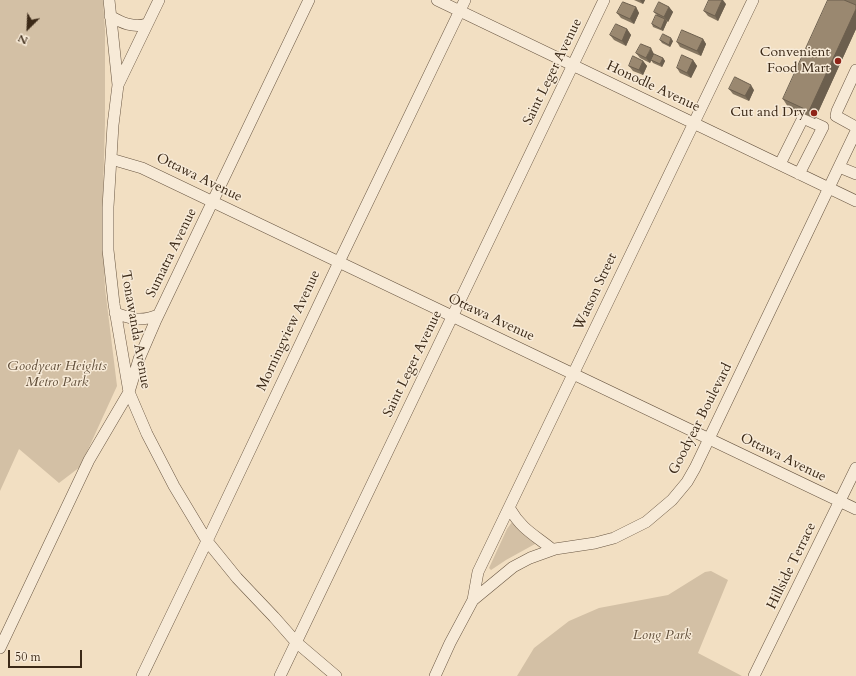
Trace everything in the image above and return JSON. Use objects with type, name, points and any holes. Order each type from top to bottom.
[{"type":"street","points":[[109,0],[118,85]]},
{"type":"street","name":"Tonawanda Avenue","points":[[159,0],[118,85],[113,125],[108,207],[108,250],[115,313],[129,392],[147,434],[174,486],[207,541],[237,578],[274,616],[296,642],[336,676]]},
{"type":"street","name":"Sumatra Avenue","points":[[0,648],[89,460],[129,392],[139,359],[158,315],[309,0]]},
{"type":"street","name":"Honodle Avenue","points":[[437,0],[856,201]]},
{"type":"street","name":"Morningview Avenue","points":[[142,676],[338,262],[465,0]]},
{"type":"street","name":"Saint Leger Avenue","points":[[280,676],[604,0]]},
{"type":"street","name":"Watson Street","points":[[473,600],[478,572],[510,509],[753,0]]},
{"type":"street","points":[[110,16],[134,26],[147,24]]},
{"type":"street","points":[[856,70],[836,116],[856,127]]},
{"type":"street","points":[[780,164],[803,118],[823,127],[799,174]]},
{"type":"street","name":"Goodyear Boulevard","points":[[435,676],[473,600],[513,567],[530,558],[553,550],[604,541],[629,531],[646,522],[668,504],[682,488],[695,468],[856,132]]},
{"type":"street","name":"Ottawa Avenue","points":[[111,159],[142,168],[856,509]]},
{"type":"street","points":[[839,167],[856,174]]},
{"type":"street","points":[[115,313],[137,320],[148,319],[158,315]]},
{"type":"street","name":"Hillside Terrace","points":[[754,676],[856,468]]},
{"type":"street","points":[[510,509],[516,520],[526,531],[541,540],[553,550]]},
{"type":"green space","name":"Goodyear Heights Metro Park","points":[[0,0],[103,0],[105,30],[105,123],[102,225],[105,288],[117,386],[80,467],[59,483],[19,449],[0,491]]},
{"type":"green space","points":[[512,522],[526,536],[535,542],[535,544],[491,570],[489,568],[507,529]]},
{"type":"green space","name":"Long Park","points":[[711,571],[728,580],[698,653],[742,676],[517,676],[534,648],[569,621],[599,608],[668,595],[705,572]]},
{"type":"building","points":[[709,0],[722,0],[715,16],[704,11]]},
{"type":"building","points":[[828,0],[844,0],[856,5],[856,9],[809,111],[783,99]]},
{"type":"building","points":[[623,2],[636,7],[630,19],[617,13]]},
{"type":"building","points":[[659,2],[669,7],[664,17],[654,12]]},
{"type":"building","points":[[656,15],[665,19],[661,29],[652,24]]},
{"type":"building","points":[[616,24],[627,29],[622,41],[610,35]]},
{"type":"building","points":[[682,30],[703,39],[697,51],[677,42]]},
{"type":"building","points":[[663,34],[671,38],[669,45],[660,40]]},
{"type":"building","points":[[641,44],[651,48],[646,58],[636,53]]},
{"type":"building","points":[[654,54],[663,58],[660,64],[651,60]]},
{"type":"building","points":[[682,55],[693,60],[687,73],[677,68]]},
{"type":"building","points":[[633,56],[643,61],[639,70],[629,66]]},
{"type":"building","points":[[735,77],[751,85],[745,96],[729,89]]},
{"type":"place","name":"Convenient Food Mart","points":[[838,61]]},
{"type":"place","name":"Cut and Dry","points":[[814,113]]}]
